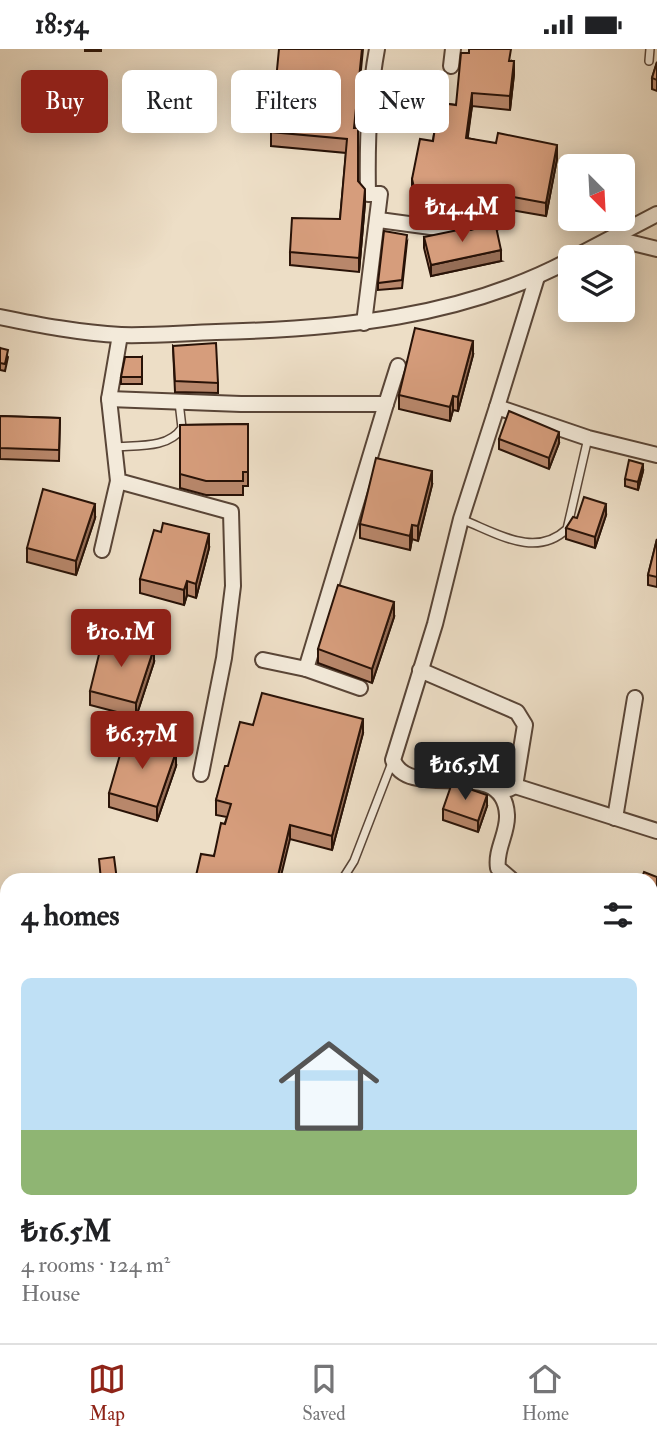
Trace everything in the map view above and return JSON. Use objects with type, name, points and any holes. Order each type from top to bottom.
[{"type":"street","points":[[364,323],[379,220],[380,194],[368,194],[367,140],[370,84],[377,49]]},
{"type":"street","points":[[451,66],[453,49]]},
{"type":"street","points":[[598,245],[657,214]]},
{"type":"street","points":[[379,220],[468,232],[503,219]]},
{"type":"street","points":[[612,238],[657,249]]},
{"type":"street","points":[[0,317],[120,335],[258,331],[364,323],[417,315],[537,277],[558,266]]},
{"type":"street","points":[[496,873],[496,859],[507,814],[500,794],[478,781],[411,778],[400,771],[393,760],[461,519],[537,277]]},
{"type":"street","points":[[102,550],[118,481],[109,399],[120,335]]},
{"type":"street","points":[[306,669],[398,366]]},
{"type":"street","points":[[109,399],[386,404]]},
{"type":"street","points":[[497,407],[588,438],[657,455]]},
{"type":"street","points":[[118,481],[231,512],[233,586],[224,658],[201,774]]},
{"type":"street","points":[[263,660],[306,669],[360,688]]},
{"type":"street","points":[[420,670],[517,712],[525,725],[514,786]]},
{"type":"street","points":[[615,818],[635,698]]},
{"type":"street","points":[[500,794],[514,786],[657,831]]},
{"type":"lane","points":[[649,61],[650,49]]},
{"type":"lane","points":[[114,447],[166,442],[177,436],[182,428],[179,402]]},
{"type":"lane","points":[[461,519],[533,545],[558,538],[567,529],[588,438]]},
{"type":"lane","points":[[346,873],[354,861],[393,760]]},
{"type":"building","points":[[279,49],[362,49],[360,70],[355,70],[354,128],[355,133],[358,133],[358,181],[365,189],[359,258],[290,252],[292,218],[340,219],[347,139],[282,133],[341,133],[341,70],[277,70]]},
{"type":"building","points":[[469,49],[511,49],[509,61],[514,61],[510,96],[472,93],[466,138],[496,143],[498,133],[557,145],[546,203],[481,191],[479,204],[467,209],[417,200],[412,179],[420,139],[433,141],[434,133],[449,133],[449,104],[456,105],[461,53],[469,53]]},
{"type":"building","points":[[657,62],[657,80],[652,78]]},
{"type":"building","points":[[495,222],[501,250],[431,265],[424,237],[471,230]]},
{"type":"building","points":[[384,231],[407,235],[402,280],[378,283]]},
{"type":"building","points":[[415,328],[473,341],[458,397],[453,396],[450,407],[399,395]]},
{"type":"building","points":[[216,343],[218,383],[175,381],[173,346]]},
{"type":"building","points":[[0,348],[8,350],[5,364],[0,363]]},
{"type":"building","points":[[125,357],[142,357],[142,377],[121,377]]},
{"type":"building","points":[[509,411],[559,432],[549,458],[499,439]]},
{"type":"building","points":[[0,416],[60,418],[59,450],[0,448]]},
{"type":"building","points":[[248,424],[248,472],[243,472],[243,481],[206,481],[180,474],[180,425]]},
{"type":"building","points":[[376,458],[432,471],[418,526],[412,525],[410,536],[360,524]]},
{"type":"building","points":[[629,460],[643,464],[638,482],[625,479]]},
{"type":"building","points":[[43,489],[95,504],[76,561],[27,548]]},
{"type":"building","points":[[584,497],[606,504],[595,537],[566,528],[573,517],[577,518]]},
{"type":"building","points":[[163,523],[209,534],[196,584],[187,581],[184,590],[140,579],[154,530],[161,532]]},
{"type":"building","points":[[657,539],[657,577],[648,575]]},
{"type":"building","points":[[338,585],[394,602],[372,669],[318,649]]},
{"type":"building","points":[[104,634],[154,648],[136,703],[90,691]]},
{"type":"building","points":[[262,693],[363,719],[332,836],[290,825],[279,873],[197,873],[201,854],[214,856],[221,823],[225,824],[231,804],[216,800],[240,722],[253,725]]},
{"type":"building","points":[[126,734],[176,752],[157,807],[109,793]]},
{"type":"building","points":[[452,783],[487,795],[478,821],[443,809]]},
{"type":"building","points":[[114,857],[116,873],[100,873],[99,859]]}]
